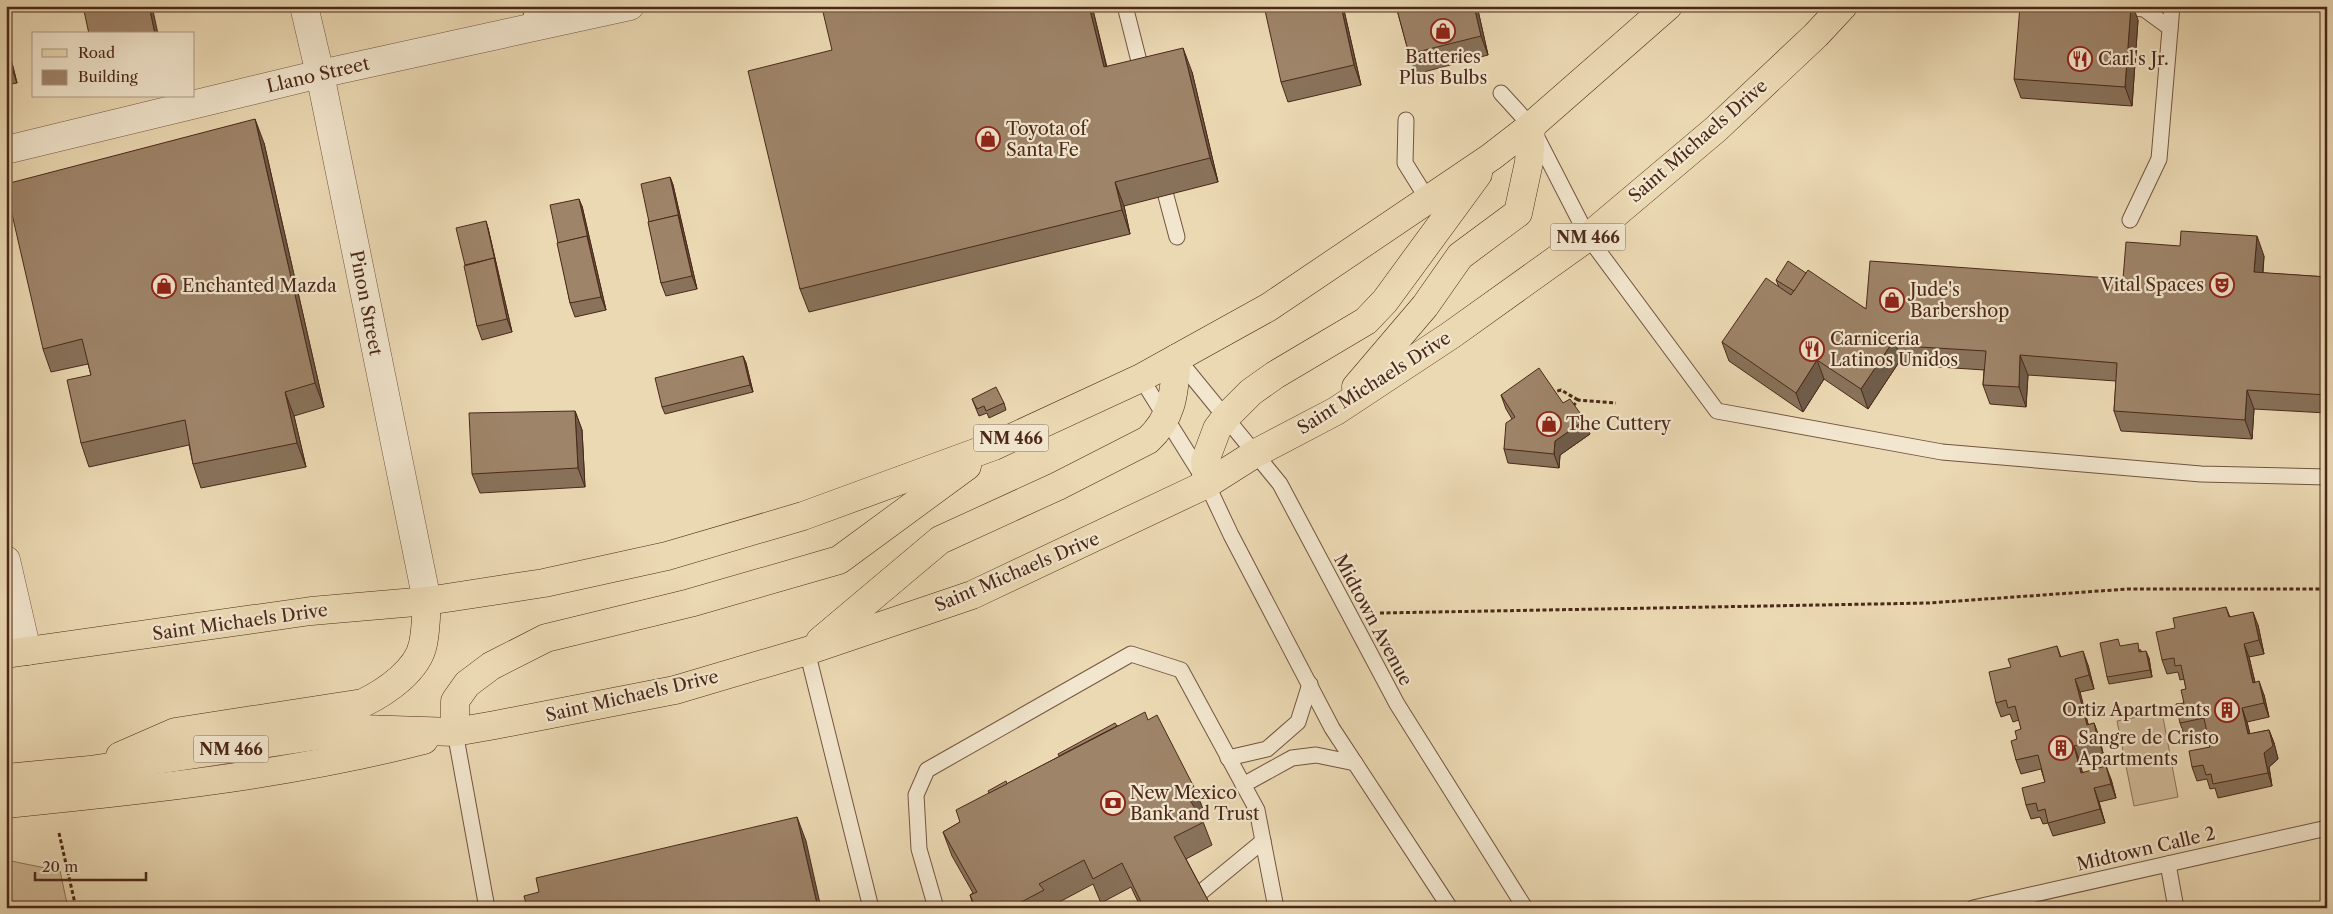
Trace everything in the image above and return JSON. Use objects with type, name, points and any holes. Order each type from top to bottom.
[{"type":"main road","name":"Saint Michaels Drive","points":[[17,653],[311,611],[427,600],[544,582],[667,556],[803,516],[994,446],[1141,378],[1269,306],[1491,157],[1531,126],[1668,6]]},
{"type":"main road","name":"Saint Michaels Drive","points":[[6,778],[90,770],[361,729],[455,732],[675,690],[807,651],[972,595],[1207,484],[1256,453],[1336,411],[1451,335],[1588,237],[1716,129],[1816,35],[1843,6]]},
{"type":"main road","points":[[1336,411],[1425,306],[1460,256],[1518,213],[1528,170],[1531,126]]},
{"type":"main road","points":[[1207,484],[1205,462],[1217,429],[1226,417],[1251,392],[1366,321],[1385,301],[1491,157]]},
{"type":"main road","points":[[807,651],[940,540],[1148,440],[1160,429],[1166,420],[1174,395],[1177,358]]},
{"type":"main road","points":[[6,804],[175,786],[375,752],[455,732],[455,701],[467,684],[491,666],[546,638],[690,604],[839,560],[994,446]]},
{"type":"main road","points":[[90,770],[175,732],[363,703],[380,694],[412,666],[423,645],[427,600]]},
{"type":"street","name":"Pinon Street","points":[[304,6],[320,74],[427,600]]},
{"type":"street","name":"Llano Street","points":[[6,150],[320,74],[532,17],[630,6]]},
{"type":"street","points":[[6,560],[17,653]]},
{"type":"lane","points":[[1126,6],[1144,84]]},
{"type":"lane","points":[[2110,6],[2143,8],[2170,28]]},
{"type":"lane","points":[[2130,220],[2159,159],[2172,6]]},
{"type":"lane","points":[[1501,93],[1531,126],[1588,237],[1717,412],[1942,452],[2201,474],[2327,477]]},
{"type":"lane","points":[[1406,120],[1405,163],[1428,200]]},
{"type":"lane","points":[[1166,196],[1178,237]]},
{"type":"lane","name":"Midtown Avenue","points":[[1177,358],[1280,484],[1397,704],[1525,908]]},
{"type":"lane","points":[[1141,378],[1207,484],[1231,535],[1332,728],[1450,908]]},
{"type":"lane","points":[[807,651],[871,908]]},
{"type":"lane","points":[[936,908],[919,848],[916,795],[927,770],[1131,654],[1180,670],[1257,810],[1276,908]]},
{"type":"lane","points":[[1228,758],[1267,749],[1298,722],[1310,684]]},
{"type":"lane","points":[[455,732],[487,908]]},
{"type":"lane","points":[[1243,785],[1292,758],[1316,756],[1355,763]]},
{"type":"lane","name":"Midtown Calle 2","points":[[1972,908],[2327,828]]},
{"type":"lane","points":[[1200,893],[1262,841]]},
{"type":"lane","points":[[2168,864],[2176,908]]},
{"type":"path","points":[[1551,393],[1561,390],[1578,400],[1616,403]]},
{"type":"path","points":[[1568,411],[1578,400]]},
{"type":"path","points":[[1349,614],[1929,603],[2128,589],[2327,589]]},
{"type":"path","points":[[57,823],[76,908]]},
{"type":"shaded area","points":[[2162,712],[2178,797],[2134,806],[2117,721]]},
{"type":"shaded area","points":[[6,860],[60,871],[68,908],[6,908]]},
{"type":"building","points":[[83,6],[149,6],[155,32],[89,32]]},
{"type":"building","name":"Toyota of Santa Fe","points":[[846,6],[1089,6],[1104,67],[1183,48],[1210,158],[1115,182],[1122,210],[800,289],[748,71],[832,50],[823,12]]},
{"type":"building","points":[[1264,6],[1341,6],[1354,65],[1281,82]]},
{"type":"building","name":"Batteries Plus Bulbs","points":[[1396,6],[1474,6],[1481,36],[1409,54]]},
{"type":"building","name":"Carl's Jr.","points":[[2020,6],[2131,6],[2125,87],[2014,79]]},
{"type":"building","points":[[6,49],[10,63],[6,64]]},
{"type":"building","name":"Enchanted Mazda","points":[[255,119],[315,383],[285,392],[297,443],[193,464],[185,420],[81,443],[67,380],[91,375],[82,339],[43,349],[6,184]]},
{"type":"building","points":[[670,177],[680,222],[678,215],[649,222],[641,184]]},
{"type":"building","points":[[579,199],[589,243],[587,236],[558,243],[550,205]]},
{"type":"building","points":[[678,215],[692,276],[661,283],[648,222]]},
{"type":"building","points":[[486,221],[496,265],[494,258],[465,265],[456,228]]},
{"type":"building","points":[[2181,231],[2257,236],[2254,272],[2327,277],[2327,395],[2247,390],[2245,420],[2114,411],[2117,363],[2020,355],[2019,387],[1983,385],[1986,351],[1903,346],[1894,340],[1861,389],[1817,360],[1796,393],[1722,342],[1766,278],[1791,295],[1808,270],[1866,309],[1870,261],[2123,279],[2126,242],[2180,246]]},
{"type":"building","points":[[587,236],[601,297],[570,303],[557,243]]},
{"type":"building","points":[[494,258],[507,319],[477,326],[464,266]]},
{"type":"building","points":[[1788,261],[1806,273],[1794,291],[1776,280]]},
{"type":"building","points":[[743,356],[750,385],[662,407],[655,378]]},
{"type":"building","name":"The Cuttery","points":[[1539,368],[1563,403],[1570,399],[1585,420],[1555,441],[1554,454],[1504,449],[1506,423],[1515,417],[1501,395]]},
{"type":"building","points":[[996,387],[1004,403],[986,411],[984,406],[977,409],[972,399]]},
{"type":"building","points":[[575,411],[578,468],[472,474],[469,413]]},
{"type":"building","name":"Ortiz Apartments","points":[[2226,607],[2229,617],[2253,612],[2259,640],[2244,644],[2253,683],[2259,681],[2264,703],[2242,708],[2248,734],[2269,730],[2273,746],[2264,753],[2268,773],[2213,784],[2211,774],[2206,775],[2203,765],[2192,767],[2189,751],[2210,747],[2204,718],[2180,723],[2176,704],[2184,703],[2181,690],[2186,689],[2181,665],[2175,666],[2174,658],[2162,660],[2156,632],[2175,628],[2173,618]]},
{"type":"building","points":[[2118,639],[2120,646],[2138,643],[2139,652],[2146,651],[2150,670],[2107,677],[2100,643]]},
{"type":"building","name":"Sangre de Cristo Apartments","points":[[2057,646],[2060,657],[2083,651],[2089,675],[2075,679],[2087,725],[2094,723],[2098,740],[2074,746],[2081,773],[2106,766],[2111,784],[2094,788],[2100,809],[2048,823],[2045,809],[2038,811],[2036,803],[2026,805],[2022,788],[2045,782],[2038,755],[2016,760],[2011,741],[2017,739],[2015,731],[2021,729],[2015,706],[2008,708],[2006,700],[1996,703],[1989,672],[2011,667],[2008,659]]},
{"type":"building","points":[[1145,712],[1148,720],[1157,715],[1197,793],[1189,799],[1204,822],[1174,837],[1212,908],[1144,908],[1122,863],[1093,879],[1084,860],[1039,884],[1044,890],[1010,908],[976,908],[970,895],[977,892],[943,832],[960,822],[956,810]]},
{"type":"building","points":[[1115,723],[1117,726],[1059,756],[1058,754]]},
{"type":"building","points":[[1006,781],[1007,784],[989,793],[988,791]]},
{"type":"building","points":[[797,817],[818,908],[527,908],[524,896],[539,892],[536,878]]},
{"type":"place","name":"Batteries Plus Bulbs","points":[[1443,31]]},
{"type":"place","name":"Carl's Jr.","points":[[2080,59]]},
{"type":"place","name":"Toyota of Santa Fe","points":[[988,139]]},
{"type":"place","name":"Vital Spaces","points":[[2222,285]]},
{"type":"place","name":"Enchanted Mazda","points":[[164,286]]},
{"type":"place","name":"Jude's Barbershop","points":[[1892,300]]},
{"type":"place","name":"Carniceria Latinos Unidos","points":[[1812,349]]},
{"type":"place","name":"The Cuttery","points":[[1549,424]]},
{"type":"place","name":"Ortiz Apartments","points":[[2227,710]]},
{"type":"place","name":"Sangre de Cristo Apartments","points":[[2061,748]]},
{"type":"place","name":"New Mexico Bank and Trust","points":[[1113,803]]}]
